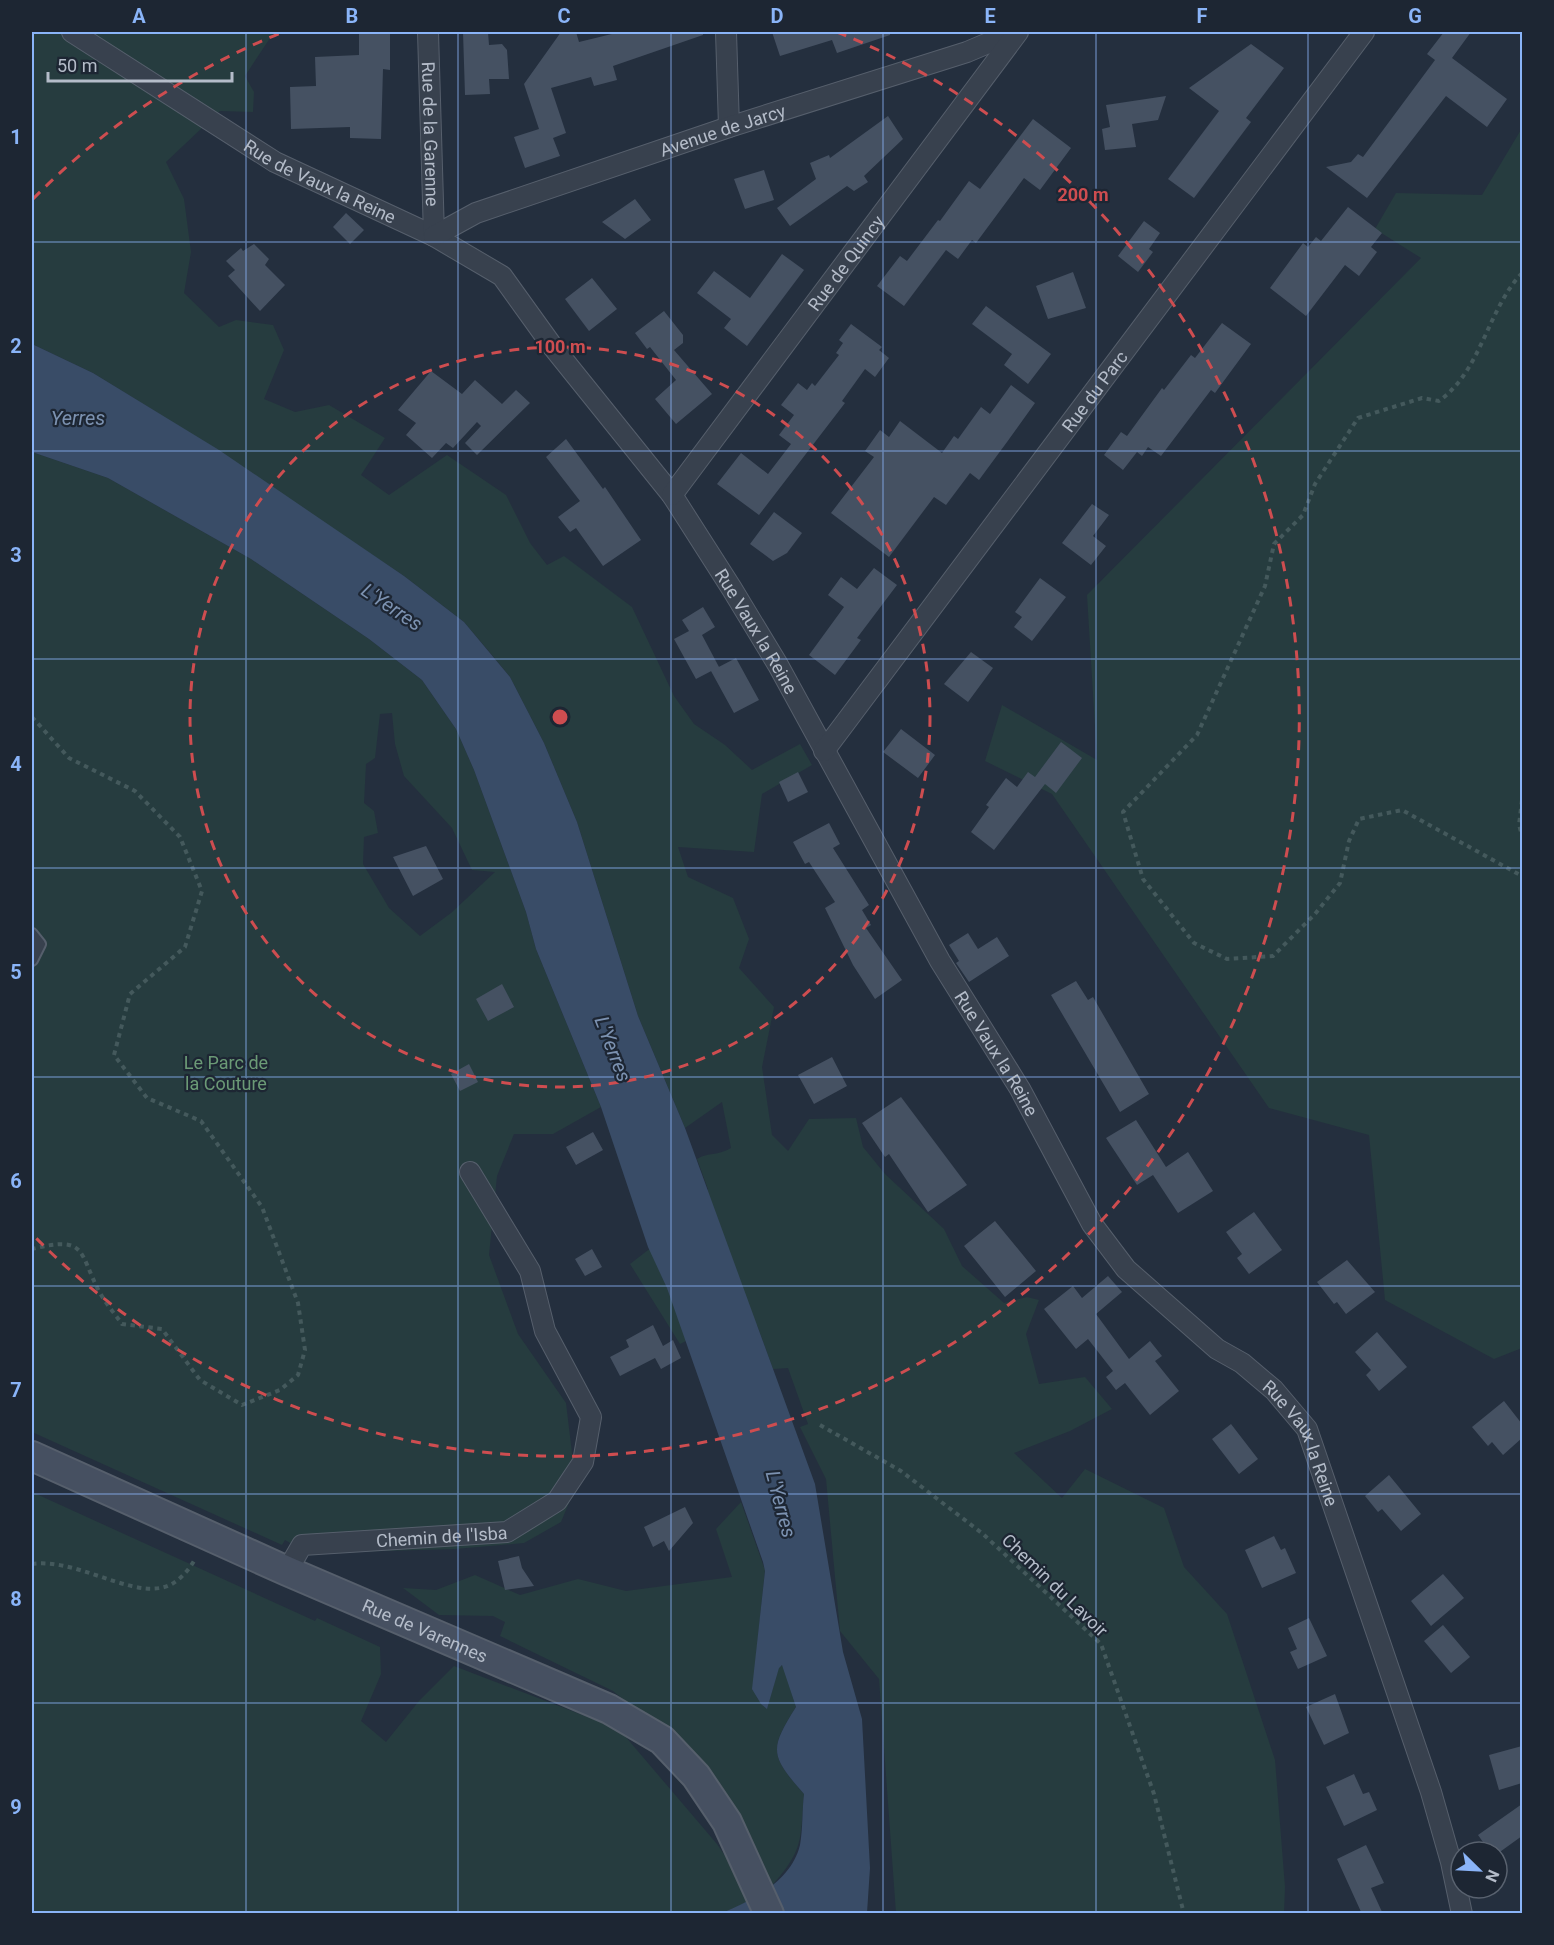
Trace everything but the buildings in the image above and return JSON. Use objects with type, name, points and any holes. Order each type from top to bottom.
[{"type":"street","name":"Rue de Vaux la Reine","points":[[72,32],[275,162],[434,236]]},
{"type":"street","name":"Rue de la Garenne","points":[[428,32],[434,236]]},
{"type":"street","points":[[726,32],[729,127]]},
{"type":"street","name":"Avenue de Jarcy","points":[[434,236],[476,213],[729,127],[967,52],[1016,32]]},
{"type":"street","name":"Rue de Quincy","points":[[672,495],[1016,32]]},
{"type":"street","name":"Rue du Parc","points":[[824,751],[1364,32]]},
{"type":"street","name":"Rue Vaux la Reine","points":[[434,236],[502,276],[553,347],[672,495],[778,665],[940,961],[1020,1089],[1092,1224],[1126,1269],[1217,1348],[1242,1364],[1274,1390],[1306,1429],[1427,1781],[1451,1862],[1462,1914]]},
{"type":"street","name":"Chemin de l'Isba","points":[[287,1570],[302,1545],[507,1532],[557,1501],[583,1462],[591,1417],[545,1331],[530,1271],[470,1172]]},
{"type":"street","name":"Rue de Varennes","points":[[32,1456],[287,1570],[609,1709],[662,1740],[696,1776],[727,1822],[756,1881],[768,1914]]},
{"type":"lane","points":[[32,934],[40,944],[32,960]]},
{"type":"path","points":[[1522,273],[1511,284],[1482,345],[1452,391],[1439,401],[1422,398],[1358,418],[1315,484],[1303,515],[1274,544],[1265,586],[1197,735],[1123,812],[1143,879],[1194,943],[1227,959],[1273,956],[1315,914],[1340,883],[1349,841],[1359,819],[1402,810],[1522,876]]},
{"type":"path","points":[[32,717],[69,758],[135,791],[180,837],[189,858],[202,891],[185,947],[130,994],[114,1055],[147,1098],[201,1121],[262,1207],[298,1304],[305,1350],[298,1375],[280,1390],[242,1405],[200,1380],[162,1329],[122,1324],[101,1294],[82,1250],[70,1244],[55,1243],[32,1249]]},
{"type":"path","points":[[1522,800],[1519,825],[1522,835]]},
{"type":"path","name":"Chemin du Lavoir","points":[[820,1425],[901,1471],[983,1534],[1101,1644],[1154,1794],[1185,1914]]},
{"type":"path","points":[[32,1564],[58,1563],[140,1587],[160,1588],[176,1582],[208,1535]]},
{"type":"green space","points":[[32,32],[274,32],[245,76],[254,92],[253,112],[220,111],[166,162],[184,199],[191,252],[184,293],[219,327],[236,320],[273,325],[284,350],[264,399],[295,412],[329,405],[385,438],[361,475],[389,495],[447,455],[506,495],[530,543],[547,565],[564,556],[632,607],[674,696],[694,724],[725,745],[752,770],[800,744],[812,765],[762,794],[754,852],[678,847],[688,877],[733,898],[749,939],[739,968],[774,1007],[762,1067],[772,1135],[788,1151],[809,1119],[856,1118],[863,1147],[885,1174],[944,1229],[962,1266],[1004,1303],[1027,1297],[1039,1300],[1026,1334],[1039,1384],[1085,1377],[1112,1409],[1070,1431],[1014,1453],[1062,1498],[1085,1469],[1164,1508],[1184,1567],[1227,1614],[1275,1760],[1285,1887],[1284,1913],[896,1913],[879,1679],[840,1631],[826,1479],[800,1427],[808,1424],[788,1368],[773,1369],[757,1325],[700,1317],[686,1341],[680,1344],[630,1264],[674,1230],[708,1189],[697,1159],[731,1148],[722,1102],[685,1128],[638,1016],[577,822],[544,743],[510,677],[464,622],[404,576],[174,423],[93,373],[32,344]]},
{"type":"green space","points":[[1522,128],[1522,1348],[1494,1359],[1385,1300],[1369,1135],[1269,1108],[1052,794],[985,761],[1002,705],[1097,760],[1087,595],[1421,258],[1375,229],[1396,193],[1482,195]]},
{"type":"green space","name":"Le Parc de la Couture","points":[[32,452],[108,478],[251,559],[369,639],[422,680],[456,729],[474,770],[526,912],[536,949],[601,1107],[553,1134],[514,1134],[497,1176],[489,1255],[518,1334],[566,1403],[576,1486],[561,1522],[524,1543],[455,1549],[350,1552],[344,1532],[292,1544],[285,1540],[282,1545],[32,1432]],"holes":[[[392,713],[395,744],[404,776],[452,828],[472,870],[495,872],[451,913],[420,936],[389,908],[363,864],[364,837],[378,833],[374,811],[364,803],[366,764],[375,758],[380,714]]]},
{"type":"green space","points":[[32,1492],[315,1621],[317,1618],[380,1647],[381,1674],[361,1721],[386,1742],[419,1701],[454,1666],[619,1729],[717,1844],[754,1899],[721,1914],[32,1914]]},
{"type":"green space","points":[[741,1502],[765,1570],[756,1656],[757,1698],[767,1708],[779,1667],[783,1665],[796,1707],[781,1733],[777,1752],[779,1761],[804,1794],[798,1845],[789,1865],[769,1889],[770,1909],[683,1748],[613,1691],[500,1636],[505,1622],[493,1616],[439,1615],[403,1588],[436,1590],[475,1575],[520,1595],[578,1579],[626,1591],[732,1577],[716,1529]]},
{"type":"water","name":"Yerres","points":[[32,344],[93,373],[219,450],[404,576],[464,622],[510,677],[544,743],[577,822],[638,1016],[685,1128],[815,1484],[843,1652],[862,1719],[870,1868],[867,1913],[722,1913],[769,1888],[788,1869],[800,1845],[804,1794],[779,1761],[777,1752],[781,1733],[796,1707],[782,1665],[779,1668],[767,1709],[752,1689],[765,1571],[763,1562],[667,1288],[648,1247],[601,1107],[536,949],[526,912],[474,770],[456,729],[422,680],[369,639],[251,559],[108,478],[32,452]]},
{"type":"water label","name":"L'Yerres","points":[[392,607]]},
{"type":"water label","name":"L'Yerres","points":[[613,1049]]},
{"type":"water label","name":"L'Yerres","points":[[781,1504]]}]
